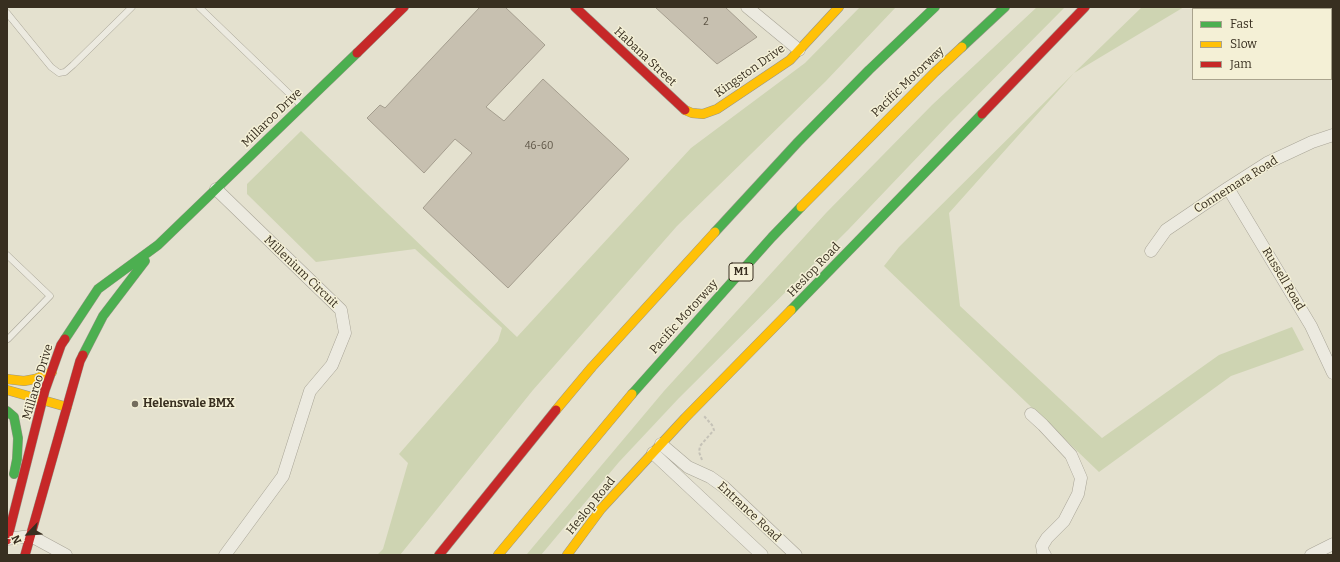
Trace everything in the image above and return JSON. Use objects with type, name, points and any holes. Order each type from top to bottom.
[{"type":"main road","name":"Millaroo Drive","points":[[7,539],[9,523],[41,418],[43,399],[61,345],[98,289],[158,245],[404,7]]},
{"type":"main road","name":"Habana Street","points":[[575,7],[684,110],[692,113],[703,114]]},
{"type":"main road","name":"Kingston Drive","points":[[703,114],[716,109],[790,60],[839,7]]},
{"type":"main road","points":[[439,555],[592,367],[728,216],[869,70],[935,7]]},
{"type":"main road","name":"Pacific Motorway","points":[[498,555],[649,374],[772,238],[833,174],[935,72],[1005,7]]},
{"type":"main road","name":"Heslop Road","points":[[567,555],[601,509],[657,448],[1085,7]]},
{"type":"main road","name":"Millaroo Drive","points":[[26,555],[80,361],[103,316],[158,245]]},
{"type":"main road","points":[[7,379],[35,379],[52,372]]},
{"type":"main road","points":[[7,390],[67,406]]},
{"type":"main road","points":[[7,407],[20,411]]},
{"type":"main road","points":[[7,411],[14,417],[18,438],[17,459],[11,484]]},
{"type":"main road","points":[[41,418],[62,425]]},
{"type":"street","points":[[747,7],[799,50]]},
{"type":"street","name":"Connemara Road","points":[[1151,251],[1166,230],[1267,163],[1312,142],[1333,135]]},
{"type":"street","name":"Russell Road","points":[[1228,188],[1311,326],[1333,373]]},
{"type":"street","name":"Millenium Circuit","points":[[216,189],[341,310],[345,333],[332,365],[310,391],[283,476],[225,555]]},
{"type":"street","points":[[1031,414],[1071,455],[1081,478],[1078,494],[1064,521],[1047,538],[1042,546],[1045,555]]},
{"type":"street","name":"Entrance Road","points":[[657,448],[762,555]]},
{"type":"street","name":"Entrance Road","points":[[657,448],[688,467],[710,477],[719,483],[796,555]]},
{"type":"street","points":[[7,539],[31,536],[66,555]]},
{"type":"street","points":[[1311,555],[1333,544]]},
{"type":"lane","points":[[7,13],[51,67],[59,73],[65,72],[73,65],[132,7]]},
{"type":"lane","points":[[199,7],[302,106]]},
{"type":"lane","points":[[7,255],[50,296],[8,339],[7,338]]},
{"type":"green space","points":[[860,7],[896,7],[826,81],[677,226],[533,390],[400,555],[377,555],[383,549],[408,463],[399,454],[498,341],[502,328],[415,249],[316,262],[247,194],[247,184],[301,131],[517,337],[691,148],[805,63]]},
{"type":"green space","points":[[1037,7],[1065,7],[949,124],[848,230],[679,398],[619,462],[541,555],[527,554],[664,391],[826,213],[932,105]]},
{"type":"green space","points":[[1142,7],[1184,7],[1074,73]]},
{"type":"green space","points":[[1074,73],[949,213],[960,306],[1102,438],[1219,355],[1292,327],[1304,350],[1231,376],[1099,472],[884,266],[899,247]]},
{"type":"building","points":[[480,7],[505,7],[545,45],[486,107],[504,121],[543,79],[629,159],[508,288],[423,208],[472,153],[455,139],[424,173],[367,118],[380,105],[385,108]]},
{"type":"building","points":[[655,7],[725,7],[757,37],[717,64]]},
{"type":"traffic: fast","points":[[715,232],[798,142],[869,70],[935,7]]},
{"type":"traffic: fast","points":[[962,47],[1005,7]]},
{"type":"traffic: fast","points":[[65,339],[98,289],[158,245],[357,53]]},
{"type":"traffic: fast","points":[[791,310],[982,114]]},
{"type":"traffic: fast","points":[[632,394],[772,237],[801,207]]},
{"type":"traffic: fast","points":[[83,355],[103,316],[145,261]]},
{"type":"traffic: fast","points":[[7,411],[14,417],[18,438],[17,459],[14,474]]},
{"type":"traffic: slow","points":[[685,110],[692,113],[703,114],[717,109],[790,60],[839,7]]},
{"type":"traffic: slow","points":[[801,207],[935,72],[962,47]]},
{"type":"traffic: slow","points":[[556,410],[592,367],[715,232]]},
{"type":"traffic: slow","points":[[567,555],[601,509],[685,418],[791,310]]},
{"type":"traffic: slow","points":[[7,379],[24,381],[35,379],[52,372]]},
{"type":"traffic: slow","points":[[7,390],[67,407]]},
{"type":"traffic: slow","points":[[498,555],[632,394]]},
{"type":"traffic: jam","points":[[357,53],[404,7]]},
{"type":"traffic: jam","points":[[575,7],[685,110]]},
{"type":"traffic: jam","points":[[982,114],[1085,7]]},
{"type":"traffic: jam","points":[[7,540],[45,390],[61,345],[65,339]]},
{"type":"traffic: jam","points":[[25,555],[80,361],[83,355]]},
{"type":"traffic: jam","points":[[439,555],[556,410]]},
{"type":"place","name":"Helensvale BMX","points":[[135,404]]}]
